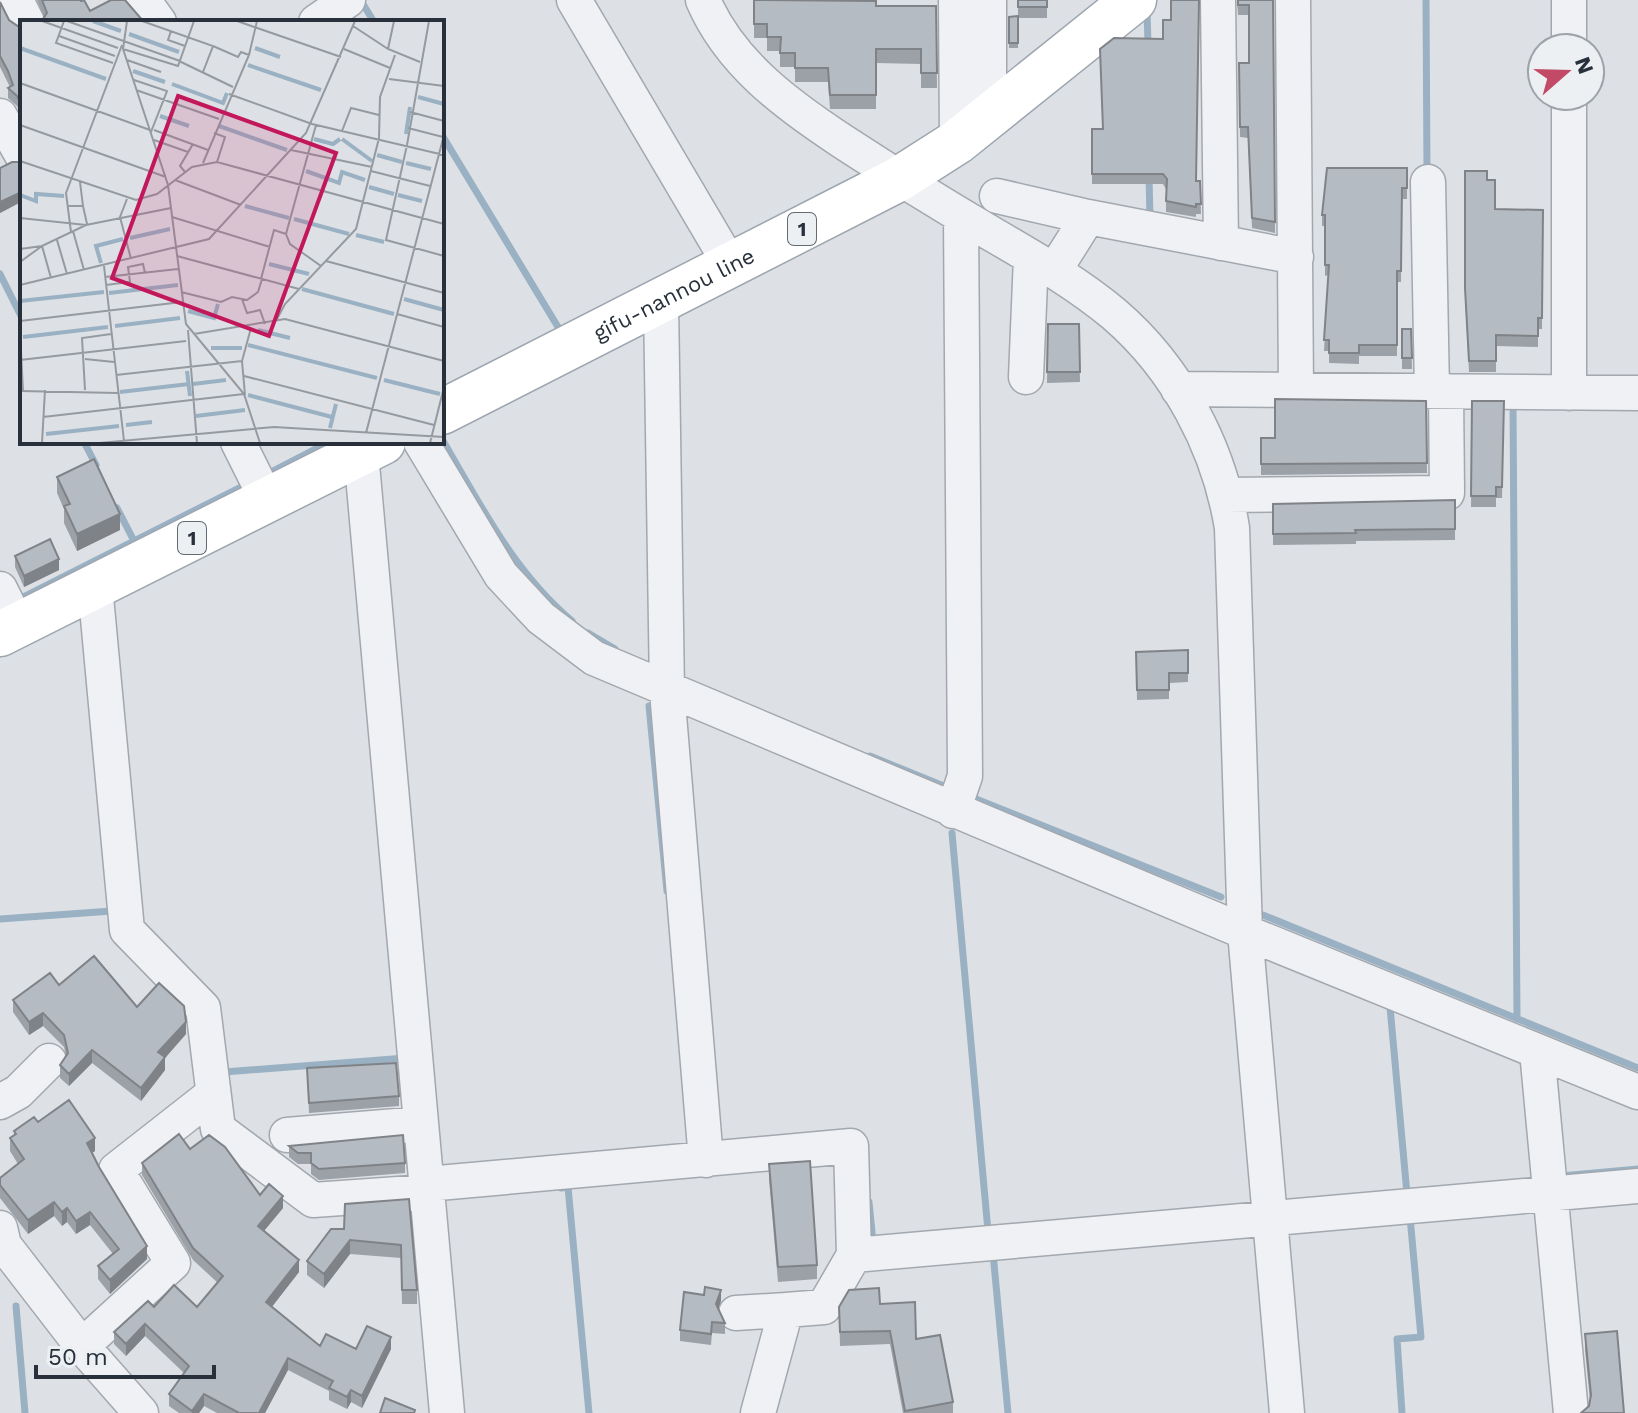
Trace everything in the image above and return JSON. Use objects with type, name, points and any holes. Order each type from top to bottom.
[{"type":"main road","name":"gifu-nannou line","points":[[444,411],[899,179],[973,129],[1134,0]]},
{"type":"main road","name":"1","points":[[6,616],[95,586],[372,448]]},
{"type":"street","points":[[16,0],[26,20]]},
{"type":"street","points":[[143,0],[158,20]]},
{"type":"street","points":[[319,20],[348,0]]},
{"type":"street","points":[[574,0],[731,266]]},
{"type":"street","points":[[703,0],[712,21],[751,72],[800,114],[899,179],[1042,264],[1114,314],[1178,389],[1198,423],[1226,495],[1235,569],[1245,932],[1287,1413]]},
{"type":"street","points":[[956,0],[973,129]]},
{"type":"street","points":[[973,129],[989,0]]},
{"type":"street","points":[[1218,0],[1221,243]]},
{"type":"street","points":[[1293,0],[1296,390]]},
{"type":"street","points":[[1569,0],[1569,32]]},
{"type":"street","points":[[1569,112],[1569,393]]},
{"type":"street","points":[[0,116],[20,151]]},
{"type":"street","points":[[1226,495],[1447,493],[1428,182]]},
{"type":"street","points":[[997,196],[1296,257]]},
{"type":"street","points":[[953,811],[965,776],[961,216]]},
{"type":"street","points":[[1026,377],[1042,264],[1088,217]]},
{"type":"street","points":[[661,302],[667,691],[706,1160]]},
{"type":"street","points":[[1178,389],[1638,393]]},
{"type":"street","points":[[239,444],[267,500]]},
{"type":"street","points":[[422,444],[501,575],[541,618],[594,658],[953,811],[1638,1092]]},
{"type":"street","points":[[372,448],[421,1124],[447,1413]]},
{"type":"street","points":[[95,586],[127,930],[203,1008],[218,1129],[313,1200],[851,1146],[854,1255],[824,1307],[736,1313]]},
{"type":"street","points":[[1537,1051],[1571,1413]]},
{"type":"street","points":[[0,1102],[18,1092],[49,1061]]},
{"type":"street","points":[[82,1346],[173,1263],[116,1170],[213,1094]]},
{"type":"street","points":[[287,1135],[421,1124]]},
{"type":"street","points":[[854,1255],[1638,1186]]},
{"type":"street","points":[[1,1239],[82,1346],[141,1413]]},
{"type":"street","points":[[758,1413],[786,1310]]},
{"type":"building","points":[[42,0],[84,0],[90,11],[111,0],[125,0],[142,20],[42,20],[47,13]]},
{"type":"building","points":[[754,0],[876,1],[876,6],[936,6],[937,73],[921,73],[921,49],[876,49],[876,95],[830,95],[828,68],[795,68],[795,53],[780,53],[781,37],[767,37],[767,24],[754,24]]},
{"type":"building","points":[[1018,0],[1047,0],[1047,7],[1018,7]]},
{"type":"building","points":[[1171,0],[1199,0],[1196,181],[1200,181],[1201,204],[1196,204],[1196,207],[1166,201],[1167,179],[1163,174],[1092,174],[1092,129],[1103,129],[1100,49],[1114,38],[1163,39],[1163,20],[1171,20]]},
{"type":"building","points":[[1238,0],[1273,0],[1275,222],[1252,218],[1248,127],[1240,127],[1239,63],[1249,63],[1249,5],[1238,5]]},
{"type":"building","points":[[0,2],[9,20],[20,28],[20,101],[8,88],[13,85],[0,56]]},
{"type":"building","points":[[1018,16],[1018,43],[1009,43],[1009,17]]},
{"type":"building","points":[[20,162],[20,195],[0,202],[0,168]]},
{"type":"building","points":[[1327,168],[1407,168],[1407,188],[1402,188],[1401,271],[1397,271],[1397,345],[1359,345],[1359,353],[1329,353],[1329,340],[1324,340],[1329,265],[1325,265],[1325,215],[1322,215]]},
{"type":"building","points":[[1465,171],[1487,171],[1487,180],[1495,180],[1495,209],[1543,210],[1542,318],[1538,318],[1538,336],[1496,335],[1496,361],[1469,361],[1465,288]]},
{"type":"building","points":[[1048,324],[1079,324],[1080,372],[1047,372]]},
{"type":"building","points":[[1402,329],[1411,329],[1412,358],[1402,358]]},
{"type":"building","points":[[1275,399],[1426,401],[1427,463],[1261,464],[1261,438],[1275,438]]},
{"type":"building","points":[[1472,401],[1504,401],[1502,487],[1496,487],[1496,496],[1471,496]]},
{"type":"building","points":[[94,459],[120,514],[77,534],[64,506],[70,504],[57,477]]},
{"type":"building","points":[[1455,500],[1455,529],[1273,534],[1273,504]]},
{"type":"building","points":[[50,539],[59,559],[24,576],[15,556]]},
{"type":"building","points":[[1188,650],[1188,673],[1169,673],[1169,690],[1137,690],[1136,652]]},
{"type":"building","points":[[94,956],[137,1007],[159,983],[184,1006],[186,1022],[158,1052],[165,1057],[141,1088],[92,1050],[69,1074],[60,1065],[68,1053],[64,1035],[43,1013],[29,1022],[13,1000],[50,973],[59,985]]},
{"type":"building","points":[[396,1063],[399,1096],[309,1103],[307,1068]]},
{"type":"building","points":[[69,1100],[95,1138],[87,1143],[99,1167],[147,1246],[110,1280],[98,1266],[119,1249],[90,1212],[76,1221],[67,1208],[62,1212],[54,1202],[28,1220],[0,1185],[0,1178],[24,1159],[10,1138],[16,1134],[14,1131],[34,1117],[38,1122]]},
{"type":"building","points":[[179,1134],[190,1149],[209,1135],[225,1147],[260,1195],[269,1184],[283,1196],[258,1226],[299,1260],[266,1302],[320,1346],[326,1334],[356,1349],[367,1326],[391,1337],[362,1396],[351,1390],[347,1397],[329,1388],[333,1381],[288,1358],[259,1413],[239,1413],[204,1394],[192,1411],[169,1394],[189,1366],[145,1324],[126,1344],[114,1332],[148,1301],[154,1307],[174,1285],[197,1307],[223,1276],[193,1248],[142,1163]]},
{"type":"building","points":[[403,1135],[405,1163],[319,1169],[311,1163],[311,1153],[298,1153],[289,1146]]},
{"type":"building","points":[[810,1161],[817,1265],[778,1267],[769,1164]]},
{"type":"building","points":[[409,1199],[417,1290],[402,1290],[401,1245],[350,1240],[324,1274],[307,1261],[331,1229],[344,1229],[345,1204]]},
{"type":"building","points":[[705,1287],[721,1290],[716,1304],[725,1323],[712,1322],[711,1334],[680,1330],[684,1292],[704,1295]]},
{"type":"building","points":[[879,1288],[880,1304],[915,1302],[916,1339],[940,1335],[953,1402],[905,1411],[890,1331],[840,1332],[839,1307],[849,1290]]},
{"type":"building","points":[[1617,1331],[1624,1413],[1581,1413],[1589,1406],[1591,1395],[1585,1334]]},
{"type":"building","points":[[385,1398],[415,1410],[414,1413],[380,1413]]},
{"type":"waterway","points":[[1426,0],[1427,173]]},
{"type":"waterway","points":[[363,4],[373,20]]},
{"type":"waterway","points":[[1147,11],[1148,44]]},
{"type":"waterway","points":[[444,138],[561,332]]},
{"type":"waterway","points":[[1149,177],[1150,218]]},
{"type":"waterway","points":[[0,274],[20,314]]},
{"type":"waterway","points":[[1513,403],[1517,1019]]},
{"type":"waterway","points":[[444,442],[515,559],[572,621]]},
{"type":"waterway","points":[[85,444],[96,465]]},
{"type":"waterway","points":[[269,473],[325,444]]},
{"type":"waterway","points":[[23,597],[243,486]]},
{"type":"waterway","points":[[117,508],[134,541]]},
{"type":"waterway","points":[[588,633],[615,649]]},
{"type":"waterway","points":[[649,706],[667,891]]},
{"type":"waterway","points":[[870,756],[951,789]]},
{"type":"waterway","points":[[966,795],[1221,897]]},
{"type":"waterway","points":[[952,833],[988,1231]]},
{"type":"waterway","points":[[0,919],[112,911]]},
{"type":"waterway","points":[[1263,915],[1638,1068]]},
{"type":"waterway","points":[[1390,1007],[1407,1194]]},
{"type":"waterway","points":[[224,1067],[224,1072],[406,1058]]},
{"type":"waterway","points":[[1561,1176],[1638,1169]]},
{"type":"waterway","points":[[561,1188],[568,1187],[589,1413]]},
{"type":"waterway","points":[[869,1202],[873,1242],[877,1242]]},
{"type":"waterway","points":[[1402,1413],[1397,1339],[1421,1337],[1410,1217]]},
{"type":"waterway","points":[[993,1253],[1008,1413]]},
{"type":"waterway","points":[[16,1306],[25,1413]]}]
